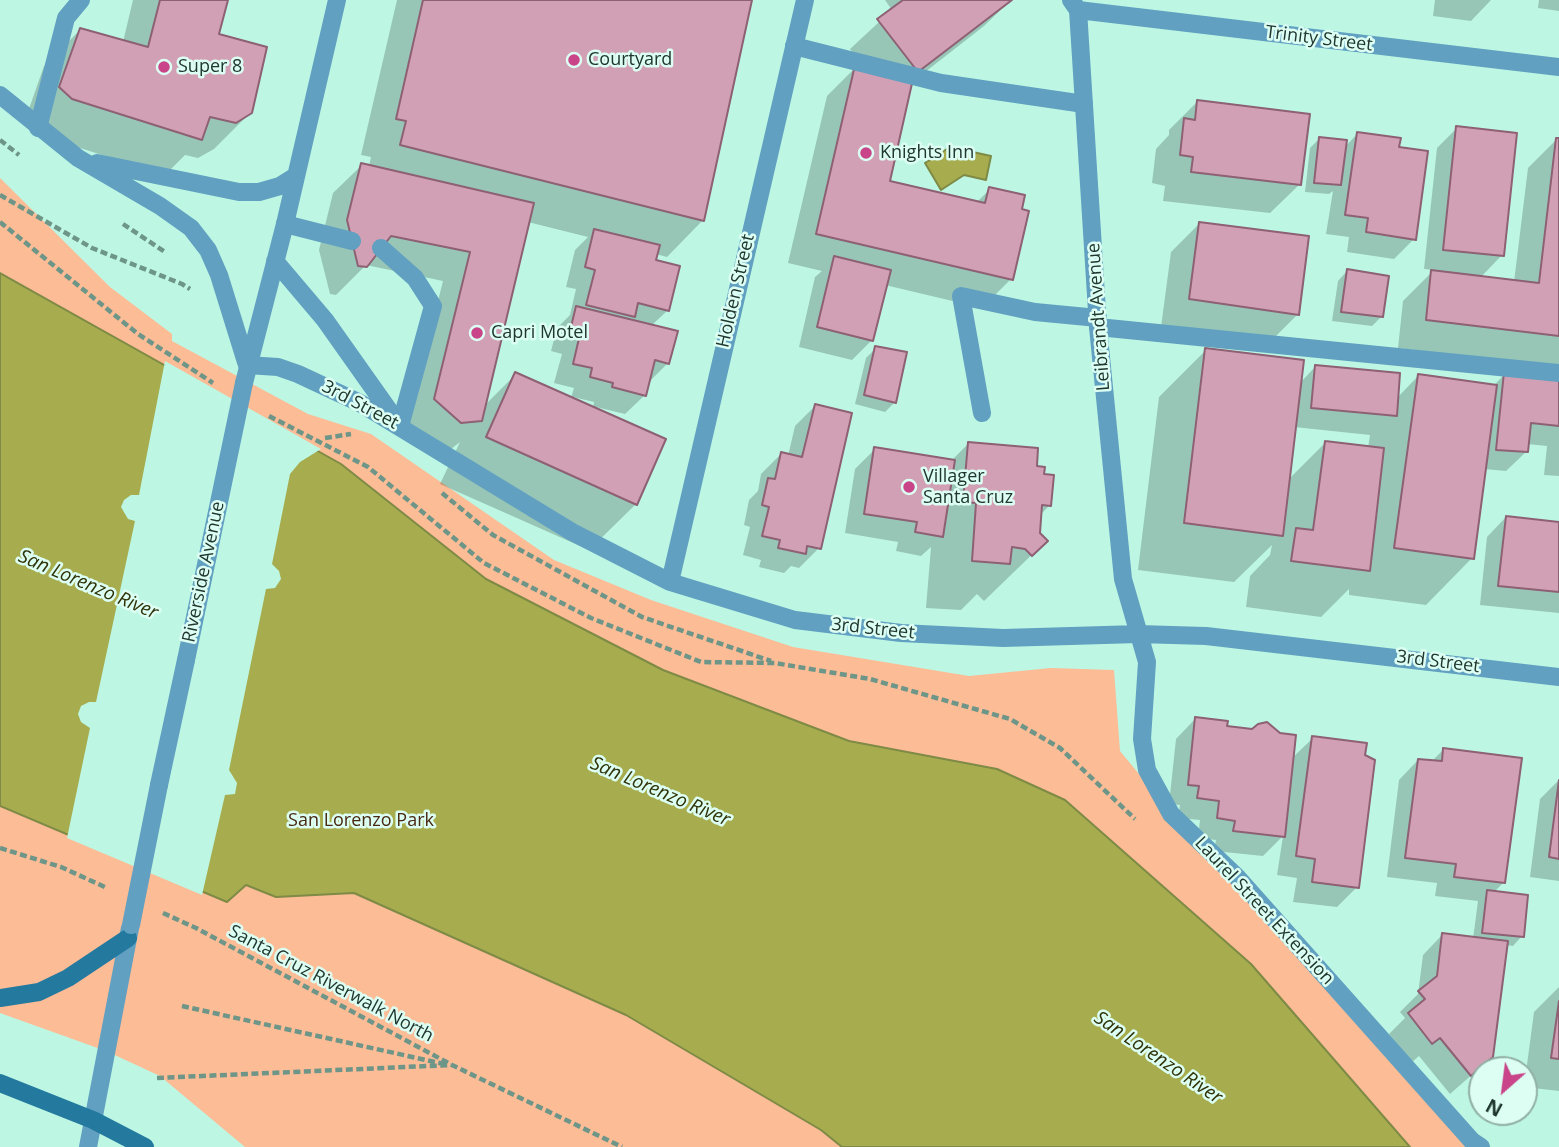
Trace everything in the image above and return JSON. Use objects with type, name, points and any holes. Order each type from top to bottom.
[{"type":"main road","points":[[0,998],[39,992],[59,982],[129,931]]},
{"type":"main road","points":[[0,1083],[93,1120],[145,1147]]},
{"type":"street","points":[[38,128],[66,18],[81,0]]},
{"type":"street","name":"Riverside Avenue","points":[[88,1147],[129,931],[245,374],[285,224],[337,0]]},
{"type":"street","name":"Holden Street","points":[[670,582],[804,0]]},
{"type":"street","name":"Trinity Street","points":[[1075,5],[1559,67]]},
{"type":"street","name":"Leibrandt Avenue","points":[[1075,5],[1098,323],[1123,579],[1138,634]]},
{"type":"street","points":[[794,46],[941,83],[1084,104]]},
{"type":"street","points":[[0,95],[78,158],[160,206],[191,229],[208,250],[233,320],[245,374]]},
{"type":"street","points":[[78,158],[239,192],[259,192],[280,186],[296,176]]},
{"type":"street","points":[[285,224],[352,241]]},
{"type":"street","points":[[381,248],[415,278],[433,306],[400,426]]},
{"type":"street","points":[[275,261],[325,320],[400,426]]},
{"type":"street","points":[[982,413],[961,296],[1098,323],[1559,373]]},
{"type":"street","name":"3rd Street","points":[[245,374],[278,367],[321,383],[400,426],[572,532],[670,582],[692,591],[795,620],[901,633],[1003,638],[1138,634],[1206,636],[1559,677]]},
{"type":"street","name":"Laurel Street Extension","points":[[1138,634],[1147,662],[1142,739],[1147,770],[1171,814],[1237,877],[1481,1147]]},
{"type":"path","points":[[0,195],[92,248],[182,284],[233,320]]},
{"type":"path","points":[[0,222],[138,334],[214,384]]},
{"type":"path","points":[[259,411],[368,467],[484,563],[591,618],[701,662],[775,663],[870,679],[1010,719],[1060,748],[1144,827]]},
{"type":"path","points":[[325,438],[349,435]]},
{"type":"path","points":[[0,848],[61,867]]},
{"type":"path","name":"Santa Cruz Riverwalk North","points":[[196,928],[452,1065]]},
{"type":"path","points":[[182,1006],[452,1065],[622,1147]]},
{"type":"path","points":[[157,1078],[452,1065]]},
{"type":"green space","name":"San Lorenzo Park","points":[[0,178],[110,287],[172,334],[172,341],[308,414],[371,434],[554,560],[651,600],[793,647],[969,676],[1051,668],[1114,670],[1120,751],[1172,814],[1481,1147],[245,1147],[160,1076],[106,1051],[0,1013]]},
{"type":"water","points":[[950,147],[991,156],[986,180],[964,175],[941,190],[925,163]]},
{"type":"water","name":"San Lorenzo Park","points":[[0,273],[341,464],[486,579],[663,670],[849,741],[997,769],[1065,800],[1251,964],[1410,1147],[842,1147],[821,1130],[626,1015],[354,893],[276,897],[246,885],[227,902],[0,806]]},
{"type":"pier","points":[[165,361],[321,449],[300,462],[290,474],[272,564],[279,571],[281,579],[275,588],[266,589],[229,770],[237,783],[235,794],[225,795],[202,895],[67,838],[90,728],[81,722],[78,714],[81,706],[96,702],[135,521],[128,519],[121,507],[124,500],[131,495],[139,495]]},
{"type":"building","name":"Super 8","points":[[160,0],[228,0],[219,34],[267,47],[252,113],[236,123],[210,117],[202,140],[72,99],[59,87],[80,28],[148,47]]},
{"type":"building","name":"Courtyard","points":[[423,0],[752,0],[704,221],[400,145],[406,121],[396,119]]},
{"type":"building","points":[[903,0],[1012,0],[918,72],[877,19]]},
{"type":"building","name":"Knights Inn","points":[[855,65],[913,79],[890,181],[985,203],[989,187],[1025,195],[1022,209],[1029,211],[1013,280],[816,234]]},
{"type":"building","points":[[1197,100],[1310,114],[1301,185],[1191,172],[1193,157],[1180,155],[1184,118],[1195,120]]},
{"type":"building","points":[[1456,126],[1517,133],[1504,256],[1443,250]]},
{"type":"building","points":[[1357,132],[1401,138],[1399,147],[1428,151],[1416,240],[1366,232],[1368,218],[1345,215]]},
{"type":"building","points":[[1319,137],[1347,140],[1341,185],[1314,183]]},
{"type":"building","points":[[1556,138],[1559,138],[1559,336],[1426,320],[1431,270],[1539,283]]},
{"type":"building","name":"Capri Motel","points":[[361,163],[534,203],[482,421],[461,423],[434,399],[470,252],[391,236],[367,267],[358,266],[347,220]]},
{"type":"building","points":[[1199,222],[1309,236],[1299,315],[1189,299]]},
{"type":"building","points":[[594,229],[660,245],[656,260],[680,266],[669,311],[638,303],[635,317],[586,305],[595,270],[585,267]]},
{"type":"building","points":[[834,256],[891,270],[873,341],[817,327]]},
{"type":"building","points":[[1347,269],[1389,276],[1383,317],[1341,312]]},
{"type":"building","points":[[576,306],[678,331],[669,364],[655,360],[646,396],[612,387],[613,383],[590,377],[592,368],[573,364],[580,334],[570,331]]},
{"type":"building","points":[[875,346],[907,352],[896,403],[864,395]]},
{"type":"building","points":[[1205,348],[1304,360],[1283,536],[1184,523]]},
{"type":"building","points":[[1315,365],[1400,373],[1397,416],[1311,408]]},
{"type":"building","points":[[515,372],[666,439],[637,505],[486,437]]},
{"type":"building","points":[[1504,372],[1559,378],[1559,426],[1531,423],[1528,452],[1496,450]]},
{"type":"building","points":[[1418,374],[1497,385],[1474,559],[1394,548]]},
{"type":"building","points":[[815,404],[852,413],[821,549],[807,546],[806,554],[778,548],[780,540],[762,536],[769,507],[762,505],[768,478],[775,479],[781,452],[802,457]]},
{"type":"building","points":[[1325,441],[1384,448],[1370,571],[1291,561],[1296,528],[1313,530]]},
{"type":"building","points":[[968,442],[1038,448],[1037,466],[1045,467],[1044,474],[1054,475],[1051,506],[1042,505],[1040,533],[1048,541],[1032,556],[1025,549],[1012,547],[1010,564],[972,561],[976,503],[963,502]]},
{"type":"building","name":"Villager Santa Cruz","points":[[874,447],[955,460],[943,537],[915,532],[917,522],[864,514]]},
{"type":"building","points":[[1506,516],[1559,522],[1559,592],[1498,586]]},
{"type":"building","points":[[1195,717],[1228,721],[1227,726],[1252,729],[1267,722],[1280,733],[1296,735],[1285,837],[1233,831],[1235,821],[1217,818],[1219,801],[1197,798],[1199,786],[1188,785]]},
{"type":"building","points":[[1312,736],[1367,743],[1365,755],[1375,760],[1359,888],[1312,882],[1315,859],[1296,856]]},
{"type":"building","points":[[1443,748],[1522,758],[1505,883],[1454,877],[1456,864],[1405,858],[1418,759],[1442,761]]},
{"type":"building","points":[[1559,780],[1559,859],[1549,857]]},
{"type":"building","points":[[1487,890],[1528,895],[1524,937],[1482,933]]},
{"type":"building","points":[[1442,933],[1508,941],[1493,1056],[1468,1056],[1468,1072],[1440,1038],[1432,1044],[1408,1013],[1425,999],[1418,991],[1437,976]]},
{"type":"building","points":[[1559,1001],[1559,1059],[1551,1058]]},
{"type":"place","name":"Courtyard","points":[[574,60]]},
{"type":"place","name":"Super 8","points":[[164,67]]},
{"type":"place","name":"Knights Inn","points":[[866,153]]},
{"type":"place","name":"Capri Motel","points":[[477,333]]},
{"type":"place","name":"Villager Santa Cruz","points":[[909,487]]},
{"type":"water label","name":"San Lorenzo River","points":[[88,585]]},
{"type":"water label","name":"San Lorenzo River","points":[[660,792]]},
{"type":"water label","name":"San Lorenzo River","points":[[1158,1058]]}]
